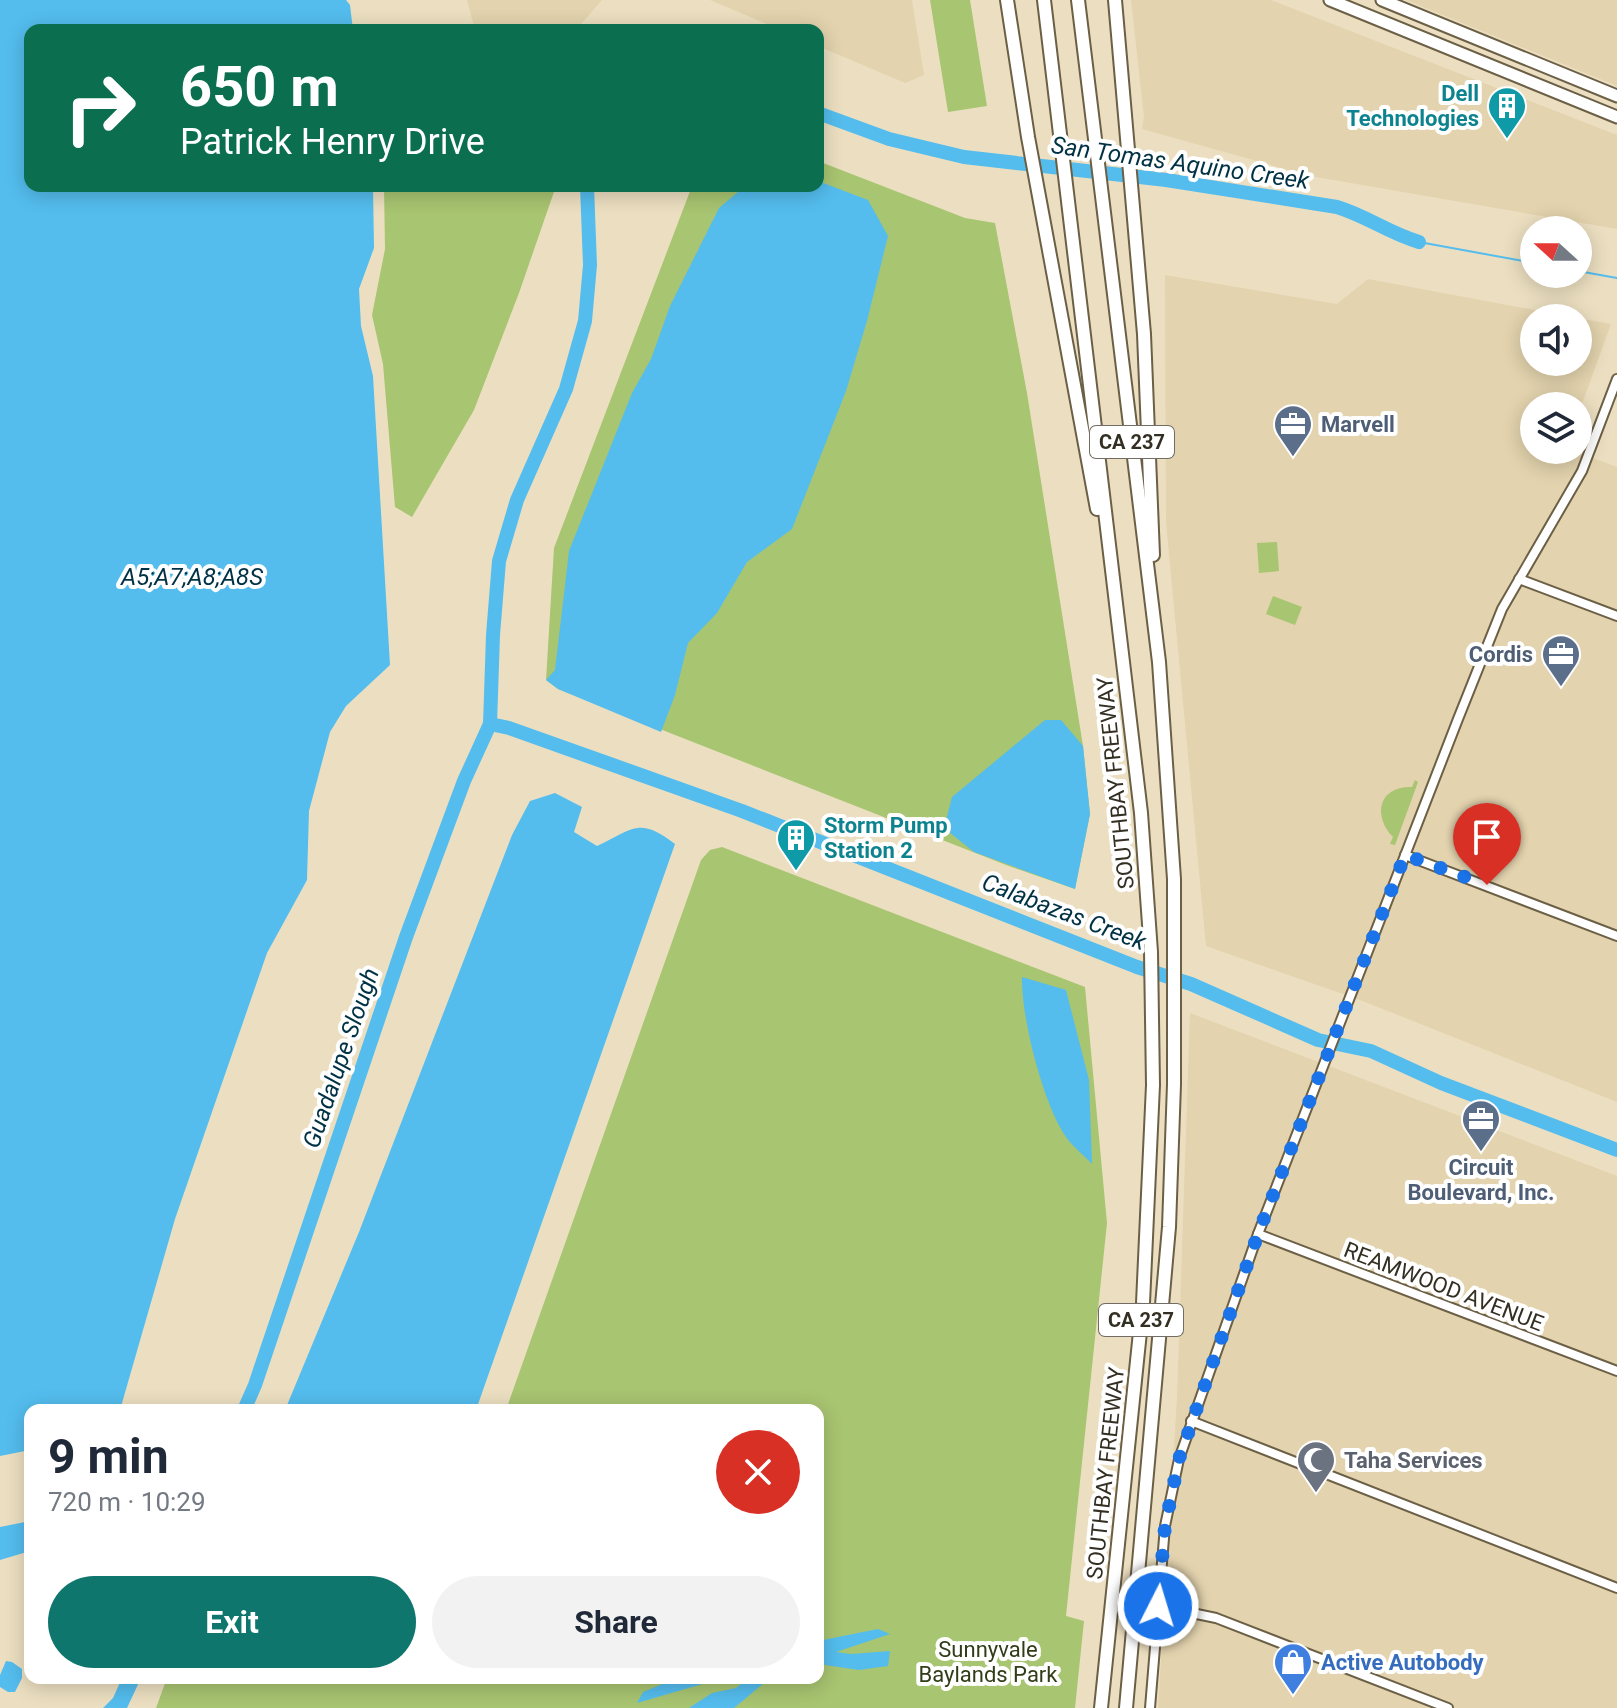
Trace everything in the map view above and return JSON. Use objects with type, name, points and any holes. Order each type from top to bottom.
[{"type":"highway","points":[[1007,0],[1041,211],[1114,595]]},
{"type":"highway","name":"SOUTHBAY FREEWAY","points":[[1044,0],[1142,826],[1151,952],[1153,1085],[1143,1303],[1098,1708]]},
{"type":"highway","name":"SOUTHBAY FREEWAY","points":[[1078,0],[1159,662],[1174,879],[1173,1124],[1165,1287],[1126,1708]]},
{"type":"highway","points":[[1115,0],[1144,334],[1159,662]]},
{"type":"main road","points":[[1330,0],[1617,117]]},
{"type":"main road","points":[[1382,0],[1617,96]]},
{"type":"street","points":[[1150,1708],[1169,1496],[1191,1421],[1322,1065],[1502,609],[1576,483],[1617,379]]},
{"type":"street","points":[[1519,579],[1617,616]]},
{"type":"street","points":[[1405,855],[1617,936]]},
{"type":"street","name":"REAMWOOD AVENUE","points":[[1258,1234],[1617,1371]]},
{"type":"street","points":[[1191,1421],[1617,1588]]},
{"type":"street","points":[[1158,1606],[1216,1618],[1448,1708]]},
{"type":"shaded area","points":[[467,0],[602,0],[581,24],[473,24]]},
{"type":"shaded area","points":[[710,0],[912,0],[924,75],[905,83],[824,49],[824,24],[767,24]]},
{"type":"shaded area","points":[[1131,0],[1271,0],[1617,135],[1617,229],[1592,225],[1592,216],[1542,216],[1310,176],[1142,129],[1144,117]]},
{"type":"shaded area","points":[[1406,0],[1617,0],[1617,86]]},
{"type":"shaded area","points":[[1165,275],[1337,304],[1368,279],[1520,307],[1520,376],[1592,376],[1592,321],[1611,324],[1586,392],[1520,392],[1520,464],[1592,464],[1592,458],[1617,467],[1617,1102],[1360,1000],[1206,946],[1166,522]]},
{"type":"shaded area","points":[[1190,1013],[1617,1176],[1617,1708],[1158,1708],[1177,1398]]},
{"type":"green space","points":[[930,0],[970,0],[987,106],[948,112]]},
{"type":"green space","points":[[824,163],[965,218],[995,223],[1027,393],[1083,746],[1090,814],[1075,889],[1006,865],[558,689],[546,680],[554,548],[690,192],[824,192]]},
{"type":"green space","points":[[384,192],[554,192],[474,410],[412,517],[395,507],[383,364],[372,315],[385,249]]},
{"type":"green space","points":[[1277,542],[1279,571],[1259,573],[1257,543]]},
{"type":"green space","points":[[1273,596],[1302,607],[1295,625],[1266,614]]},
{"type":"green space","points":[[1415,780],[1418,782],[1395,845],[1390,844],[1393,837],[1382,820],[1382,803],[1392,791],[1412,787]]},
{"type":"green space","name":"Sunnyvale Baylands Park","points":[[722,847],[1085,987],[1107,1223],[1066,1616],[1084,1621],[1075,1708],[156,1708],[165,1684],[824,1684],[824,1404],[508,1404],[701,860],[710,850]]},
{"type":"water","name":"A5;A7;A8;A8S","points":[[0,0],[346,0],[350,5],[352,24],[24,24],[24,192],[373,192],[374,248],[359,289],[361,326],[373,376],[390,665],[346,706],[330,732],[309,811],[307,880],[267,953],[175,1219],[122,1404],[24,1404],[24,1451],[0,1456]]},
{"type":"water","points":[[824,183],[868,200],[888,236],[846,391],[792,529],[747,562],[717,613],[688,643],[675,695],[661,732],[558,689],[546,680],[555,670],[569,551],[632,393],[651,359],[670,306],[719,208],[738,192],[824,192]]},
{"type":"water","points":[[1045,720],[1061,720],[1083,746],[1090,814],[1075,889],[974,852],[944,828],[952,797]]},
{"type":"water","points":[[555,793],[582,807],[574,832],[597,846],[636,828],[653,830],[675,844],[478,1404],[287,1404],[359,1232],[512,835],[530,801]]},
{"type":"water","points":[[1022,977],[1066,990],[1089,1080],[1092,1164],[1066,1137],[1049,1104],[1029,1037]]},
{"type":"water","points":[[24,1522],[24,1553],[0,1560],[0,1527]]},
{"type":"water","points":[[878,1629],[890,1634],[836,1652],[890,1651],[888,1666],[859,1670],[824,1665],[824,1640]]},
{"type":"water","points":[[6,1661],[22,1669],[22,1678],[15,1692],[0,1687],[0,1675]]},
{"type":"water","points":[[119,1684],[138,1684],[127,1708],[103,1708],[113,1698]]},
{"type":"water","points":[[662,1684],[702,1684],[637,1703],[643,1692]]},
{"type":"water","points":[[741,1684],[763,1684],[734,1708],[689,1708],[712,1693]]},
{"type":"waterway","name":"San Tomas Aquino Creek","points":[[824,115],[889,139],[964,157],[1166,180],[1337,207],[1419,242]]},
{"type":"waterway","name":"Guadalupe Slough","points":[[247,1404],[406,937],[464,781],[490,724],[499,561],[517,500],[566,389],[585,321],[590,265],[587,192]]},
{"type":"waterway","name":"San Tomas Aquino Creek","points":[[1419,242],[1520,260]]},
{"type":"waterway","name":"San Tomas Aquino Creek","points":[[1592,274],[1617,278]]},
{"type":"waterway","name":"Calabazas Creek","points":[[490,724],[509,728],[742,811],[1137,967],[1191,984],[1318,1040],[1371,1051],[1441,1083],[1617,1150]]},
{"type":"place","name":"Dell Technologies","points":[[1507,140]]},
{"type":"place","name":"Marvell","points":[[1293,458]]},
{"type":"place","name":"Cordis","points":[[1561,688]]},
{"type":"place","name":"Storm Pump Station 2","points":[[796,872]]},
{"type":"place","name":"Circuit Boulevard, Inc.","points":[[1481,1153]]},
{"type":"place","name":"Taha Services","points":[[1316,1494]]},
{"type":"place","name":"Active Autobody","points":[[1293,1696]]},
{"type":"route","points":[[1158,1606],[1169,1496],[1191,1421],[1258,1234],[1405,855],[1487,885]]}]
